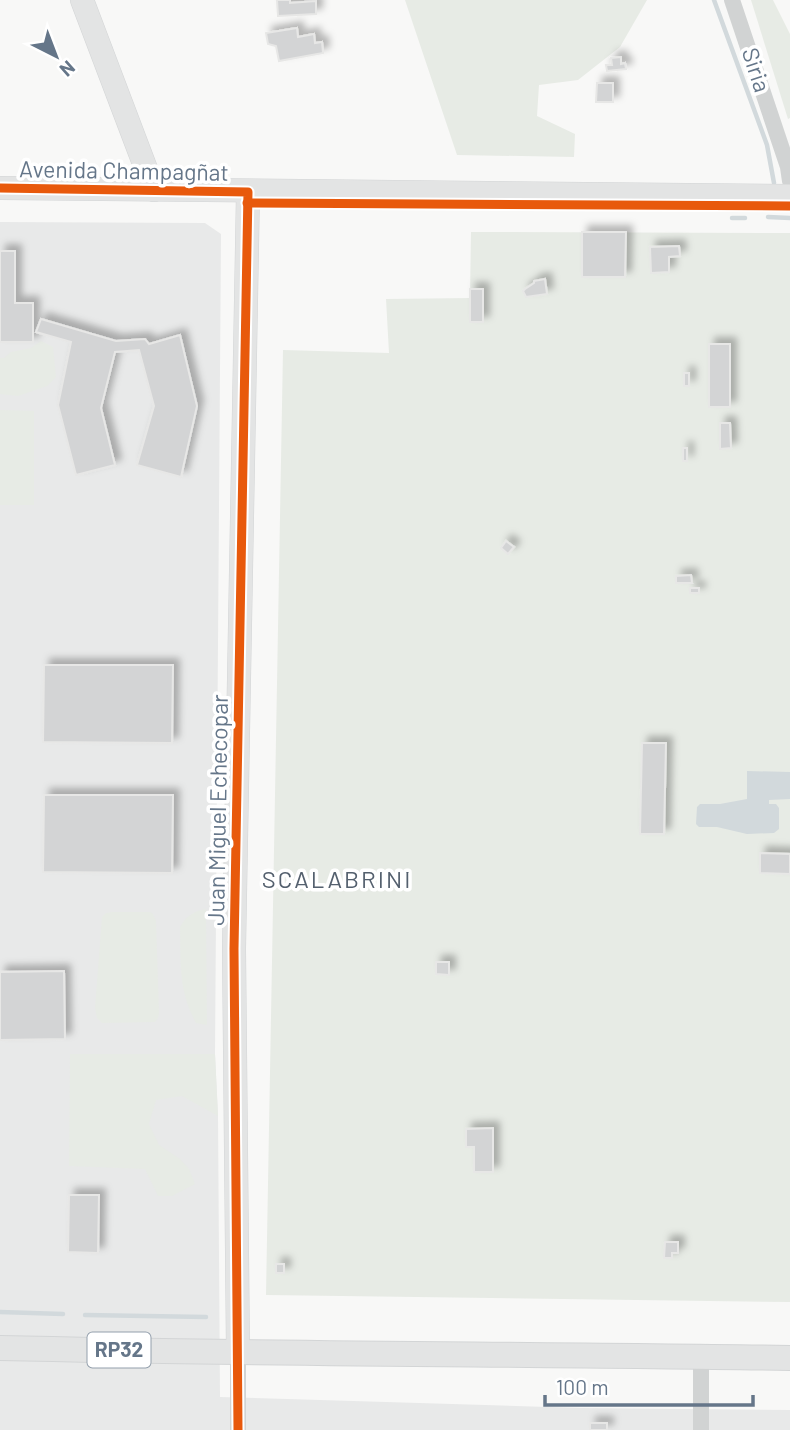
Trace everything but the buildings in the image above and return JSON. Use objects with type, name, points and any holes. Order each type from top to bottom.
[{"type":"main road","name":"RP32","points":[[0,1348],[790,1358]]},
{"type":"street","points":[[82,0],[154,190]]},
{"type":"street","name":"Siria","points":[[732,0],[788,167],[790,181]]},
{"type":"street","name":"Avenida Champagñat","points":[[0,188],[790,195]]},
{"type":"street","name":"Juan Miguel Echecopar","points":[[238,1430],[234,949],[248,192]]},
{"type":"street","points":[[701,1357],[701,1430]]},
{"type":"shaded area","points":[[405,0],[647,0],[620,47],[578,80],[539,85],[537,116],[575,134],[574,157],[457,155]]},
{"type":"shaded area","points":[[751,0],[773,0],[790,34],[788,119]]},
{"type":"shaded area","points":[[0,222],[205,223],[221,234],[215,1054],[220,1397],[580,1408],[790,1410],[790,1430],[0,1430]]},
{"type":"shaded area","points":[[471,232],[790,233],[790,1302],[266,1295],[283,350],[389,353],[386,299],[470,298]]},
{"type":"shaded area","points":[[41,341],[53,347],[56,377],[47,386],[18,396],[0,394],[0,358],[11,352],[31,348]]},
{"type":"shaded area","points":[[0,410],[34,411],[34,505],[0,505]]},
{"type":"shaded area","points":[[747,771],[790,772],[790,799],[769,800],[769,804],[776,804],[779,808],[779,829],[774,833],[747,834],[717,827],[699,827],[696,824],[697,807],[700,804],[720,804],[747,799]]},
{"type":"shaded area","points":[[206,909],[207,1025],[196,1023],[186,999],[180,927],[191,915]]},
{"type":"shaded area","points":[[113,912],[150,912],[156,921],[159,1013],[155,1022],[102,1023],[97,1018],[95,1008],[102,917]]},
{"type":"shaded area","points":[[70,1054],[215,1054],[218,1116],[182,1096],[156,1100],[149,1124],[159,1145],[180,1159],[189,1169],[195,1184],[172,1196],[158,1196],[145,1169],[69,1166]]},
{"type":"waterway","points":[[714,0],[767,145],[774,183]]},
{"type":"waterway","points":[[768,217],[790,218]]},
{"type":"waterway","points":[[732,218],[745,218]]},
{"type":"waterway","points":[[0,1312],[63,1314]]},
{"type":"waterway","points":[[85,1315],[206,1317]]},
{"type":"cycle path","points":[[0,188],[248,192],[234,949],[238,1430]]},
{"type":"cycle path","points":[[247,203],[790,206]]},
{"type":"district","name":"SCALABRINI","points":[[337,880]]}]
